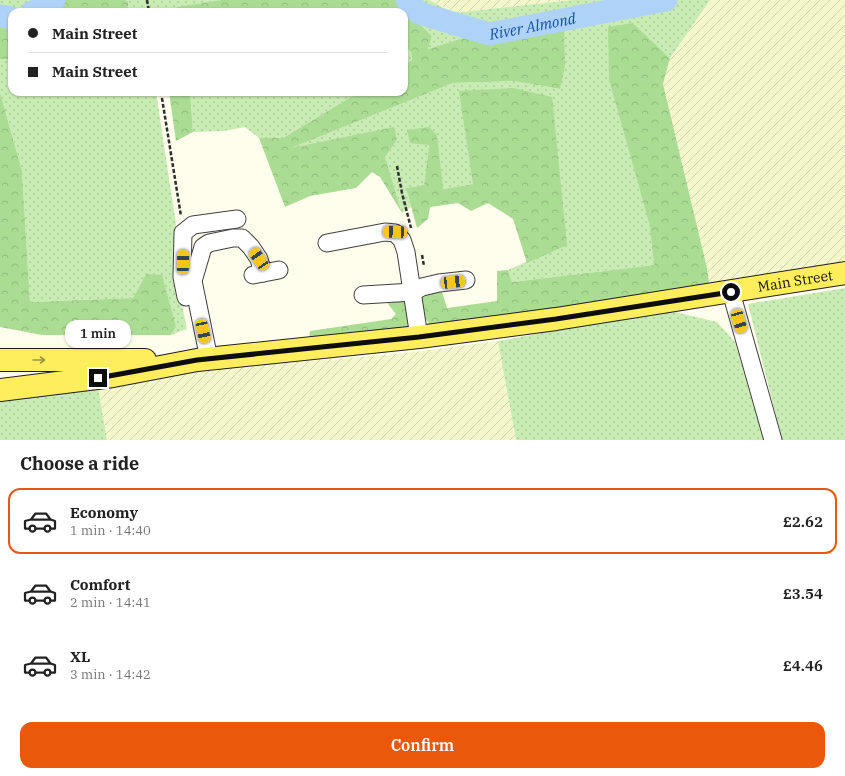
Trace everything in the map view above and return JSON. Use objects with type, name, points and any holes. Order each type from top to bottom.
[{"type":"main road","name":"Main Street","points":[[0,390],[113,376],[203,359],[419,337],[563,318],[845,273]]},
{"type":"main road","name":"Main Street","points":[[0,360],[203,359]]},
{"type":"main road","name":"Main Street","points":[[0,383],[26,386]]},
{"type":"lane","points":[[203,359],[182,277],[183,233],[193,225],[237,218]]},
{"type":"lane","points":[[326,243],[385,232],[395,232],[402,240],[404,246],[419,337]]},
{"type":"lane","points":[[203,359],[193,281],[203,247],[209,243],[233,238],[242,238],[251,247],[259,259],[258,274],[280,270]]},
{"type":"lane","points":[[363,295],[412,292],[422,287],[466,280]]},
{"type":"lane","points":[[731,292],[773,440]]},
{"type":"path","points":[[163,96],[183,233]]},
{"type":"green space","points":[[0,0],[61,0],[54,8],[8,8],[8,28],[0,26]]},
{"type":"green space","points":[[61,0],[126,0],[128,2],[129,8],[54,8]]},
{"type":"green space","points":[[126,0],[221,0],[178,8],[129,8],[128,2]]},
{"type":"green space","points":[[221,0],[395,0],[403,8],[177,8]]},
{"type":"green space","points":[[395,0],[429,0],[453,13],[573,0],[710,0],[670,58],[633,23],[654,265],[512,282],[508,270],[567,244],[473,184],[442,189],[437,135],[429,145],[424,185],[406,188],[411,207],[402,213],[385,157],[397,140],[288,149],[453,83],[514,81],[560,89],[469,36],[428,49],[432,36],[408,13],[408,8],[403,8]]},
{"type":"green space","points":[[429,0],[573,0],[453,13]]},
{"type":"green space","points":[[710,0],[845,0],[845,262],[709,283],[707,268],[663,84],[670,58]]},
{"type":"green space","points":[[408,13],[432,36],[428,49],[469,36],[564,26],[565,66],[560,89],[514,81],[453,83],[291,148],[394,127],[397,140],[385,157],[402,213],[380,177],[372,172],[356,188],[310,196],[285,207],[259,138],[283,138],[352,96],[408,96],[408,62],[412,60],[411,52],[408,49]]},
{"type":"green space","points":[[633,23],[670,58],[663,84],[707,268],[709,283],[521,318],[432,328],[423,315],[421,293],[441,289],[447,308],[497,301],[497,271],[508,270],[512,282],[654,265],[650,226],[609,79],[608,27]]},
{"type":"green space","points":[[0,26],[8,28],[8,59],[0,59]]},
{"type":"green space","points":[[408,49],[411,52],[412,60],[408,62]]},
{"type":"green space","points":[[0,59],[8,59],[8,96],[157,96],[176,224],[178,285],[187,329],[171,335],[176,327],[146,274],[133,298],[30,302],[22,171],[0,92]]},
{"type":"green space","points":[[513,88],[552,97],[567,245],[527,263],[513,219],[488,203],[471,211],[458,203],[430,207],[428,219],[417,228],[406,188],[424,185],[429,145],[410,143],[407,130],[429,127],[437,135],[443,189],[473,184],[459,91]]},
{"type":"green space","points":[[0,92],[22,171],[30,302],[133,298],[146,274],[162,275],[176,327],[171,335],[42,335],[0,327]]},
{"type":"green space","points":[[170,96],[190,96],[193,132],[176,141]]},
{"type":"green space","points":[[190,96],[352,96],[283,138],[259,138],[245,127],[224,131],[193,132]]},
{"type":"green space","points":[[845,288],[845,440],[782,440],[748,304]]},
{"type":"green space","points":[[389,298],[404,300],[410,306],[412,319],[407,329],[309,339],[310,331],[391,319],[396,314],[388,304]]},
{"type":"green space","points":[[675,312],[717,322],[735,342],[764,440],[516,440],[498,341],[574,327]]},
{"type":"green space","points":[[498,341],[516,440],[107,440],[98,387],[188,371],[406,353]]},
{"type":"green space","points":[[98,387],[107,440],[0,440],[0,398]]},
{"type":"waterway","name":"River Almond","points":[[47,8],[54,0]]},
{"type":"waterway","name":"River Almond","points":[[407,0],[419,13],[489,34],[666,0]]},
{"type":"waterway","name":"River Almond","points":[[0,16],[8,17]]},
{"type":"route","points":[[98,378],[197,360],[419,337],[556,319],[731,292]]}]
